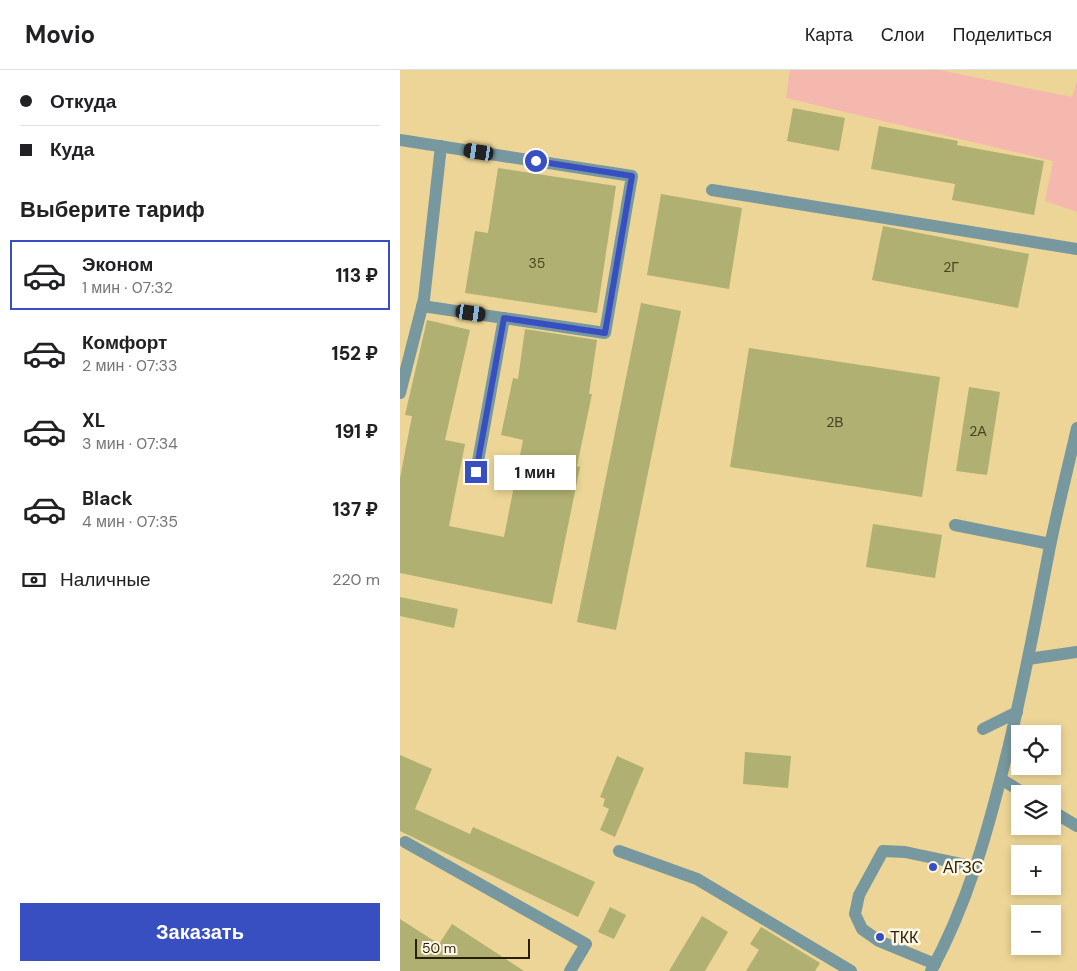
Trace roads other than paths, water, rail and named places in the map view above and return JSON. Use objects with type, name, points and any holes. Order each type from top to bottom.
[{"type":"street","points":[[400,140],[632,176],[605,333],[422,306]]},
{"type":"street","points":[[400,393],[422,306],[441,146]]},
{"type":"street","points":[[712,190],[1077,249]]},
{"type":"street","points":[[476,472],[504,318]]},
{"type":"street","points":[[976,867],[905,852],[883,851],[860,895],[855,914],[862,929],[879,941],[933,968],[958,915],[976,867],[1000,779],[1017,712],[1050,544],[1077,428]]},
{"type":"street","points":[[955,525],[1050,544]]},
{"type":"street","points":[[1028,660],[1077,652]]},
{"type":"street","points":[[983,729],[1017,712]]},
{"type":"street","points":[[1000,779],[1011,786]]},
{"type":"street","points":[[1061,816],[1077,826]]},
{"type":"street","points":[[406,842],[586,944],[570,971]]},
{"type":"street","points":[[619,851],[697,879],[851,971]]},
{"type":"place","name":"АГЗС","points":[[933,867]]},
{"type":"place","name":"ТКК","points":[[880,937]]}]
